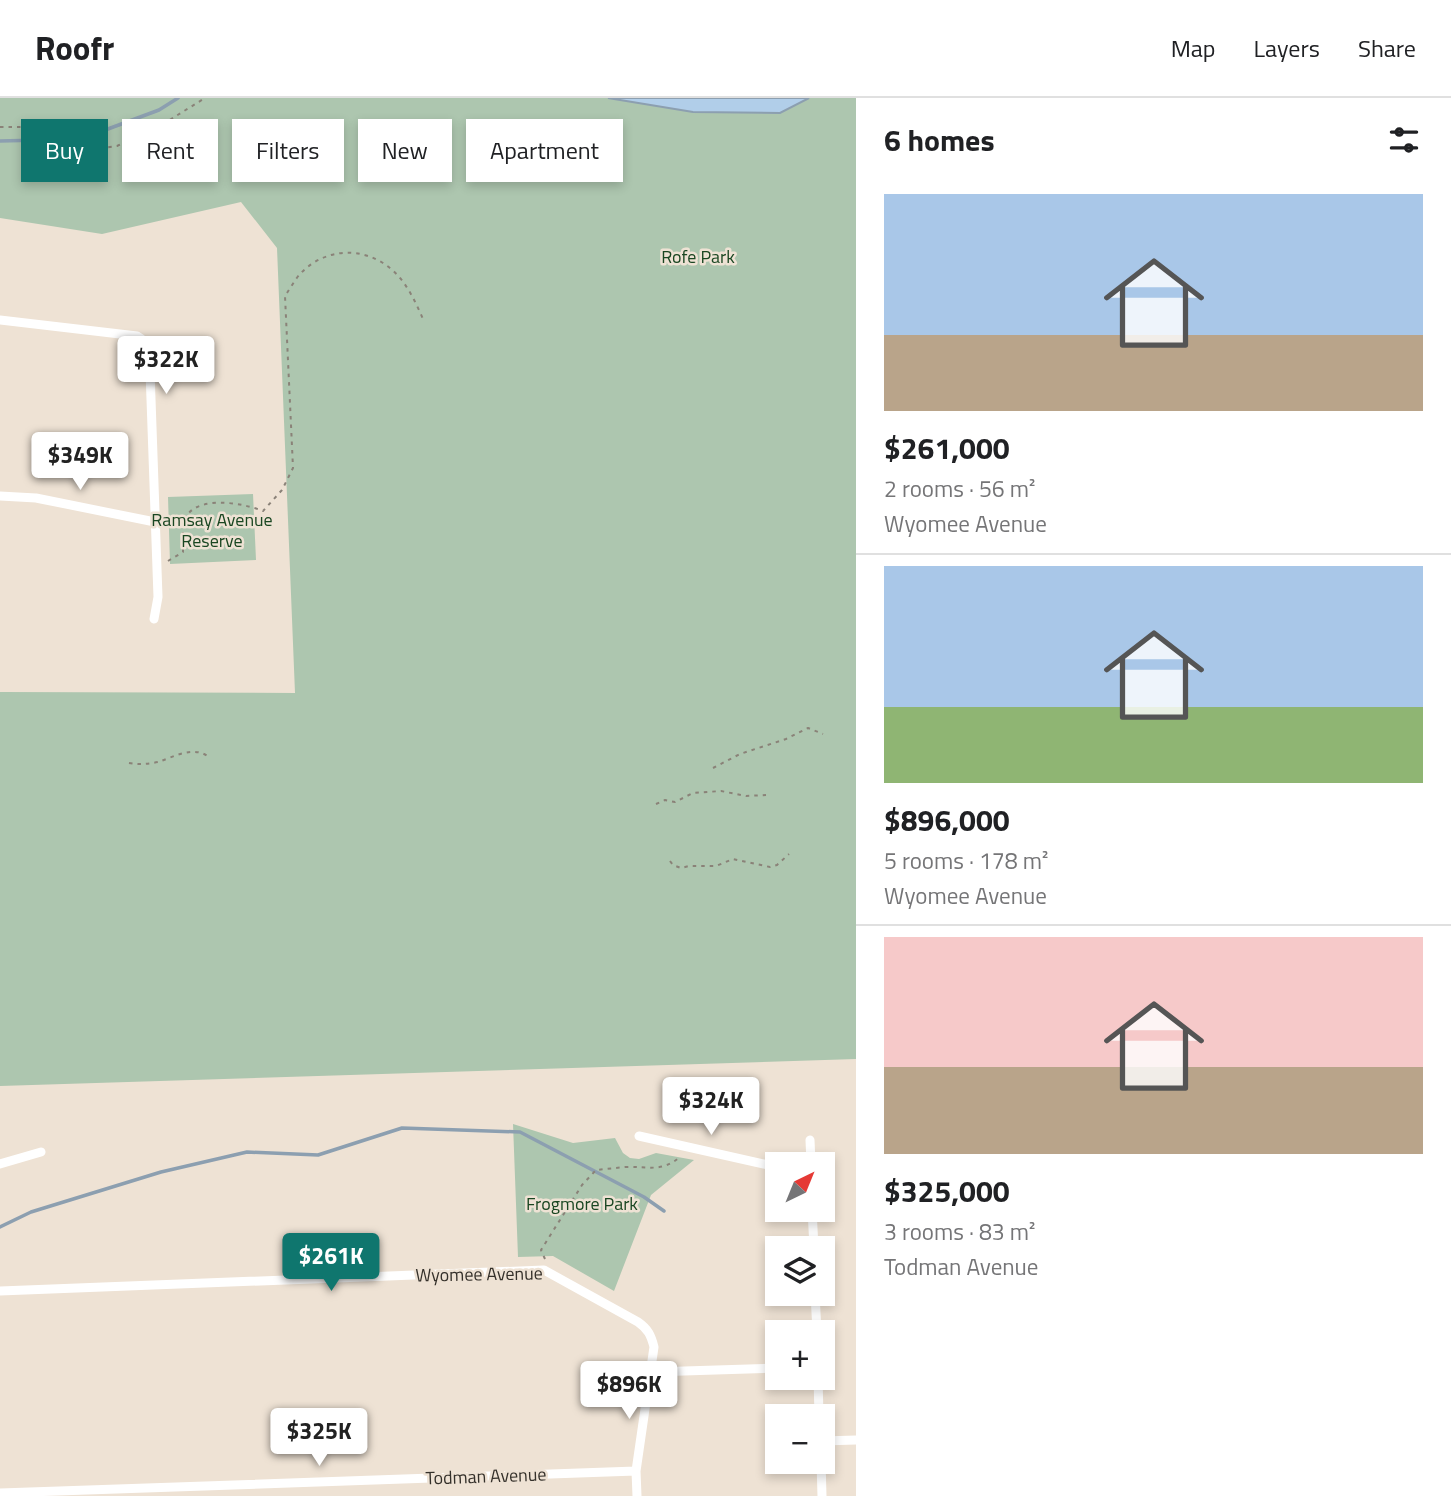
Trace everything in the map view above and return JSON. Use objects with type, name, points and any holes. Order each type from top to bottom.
[{"type":"street","points":[[0,320],[137,336],[146,341],[151,350],[158,597],[154,619]]},
{"type":"street","points":[[0,496],[36,498],[155,522]]},
{"type":"street","points":[[639,1136],[765,1164]]},
{"type":"street","points":[[810,1140],[810,1152]]},
{"type":"street","points":[[0,1164],[41,1152]]},
{"type":"street","name":"Wyomee Avenue","points":[[0,1291],[544,1270],[646,1328],[654,1347],[636,1471],[637,1496]]},
{"type":"street","points":[[652,1372],[765,1368]]},
{"type":"street","points":[[835,1441],[856,1440]]},
{"type":"street","name":"Todman Avenue","points":[[0,1493],[221,1491],[636,1471]]},
{"type":"street","points":[[821,1474],[822,1496]]},
{"type":"path","points":[[0,127],[46,127],[56,154],[117,146],[168,121],[205,98]]},
{"type":"path","points":[[157,563],[166,563],[183,552],[183,519],[193,508],[207,504],[227,504],[250,506],[263,511],[282,489],[293,468],[285,296],[301,273],[329,253],[364,253],[391,268],[412,295],[423,319]]},
{"type":"path","points":[[713,768],[740,754],[786,739],[808,728],[823,734]]},
{"type":"path","points":[[129,763],[141,765],[192,752],[200,752],[209,757]]},
{"type":"path","points":[[656,804],[665,800],[675,802],[692,793],[766,795]]},
{"type":"path","points":[[670,861],[681,868],[716,866],[733,859],[770,867],[778,865],[789,854]]},
{"type":"path","points":[[545,1259],[541,1250],[582,1185],[596,1171],[626,1167],[651,1169],[671,1165],[681,1156]]},
{"type":"green space","name":"Rofe Park","points":[[0,98],[856,98],[856,1059],[0,1086],[0,692],[295,693],[277,248],[241,202],[102,234],[0,218]]},
{"type":"green space","name":"Ramsay Avenue Reserve","points":[[253,494],[256,560],[170,564],[168,497]]},
{"type":"green space","name":"Frogmore Park","points":[[513,1124],[573,1143],[615,1138],[623,1153],[630,1158],[639,1159],[656,1153],[694,1160],[651,1195],[614,1291],[553,1256],[518,1257]]},
{"type":"water","points":[[608,98],[809,98],[780,113],[693,112]]},
{"type":"waterway","points":[[0,141],[81,139],[159,110],[178,98]]},
{"type":"waterway","points":[[0,1227],[31,1212],[161,1172],[247,1152],[318,1155],[402,1128],[520,1132],[644,1197],[664,1211]]}]
